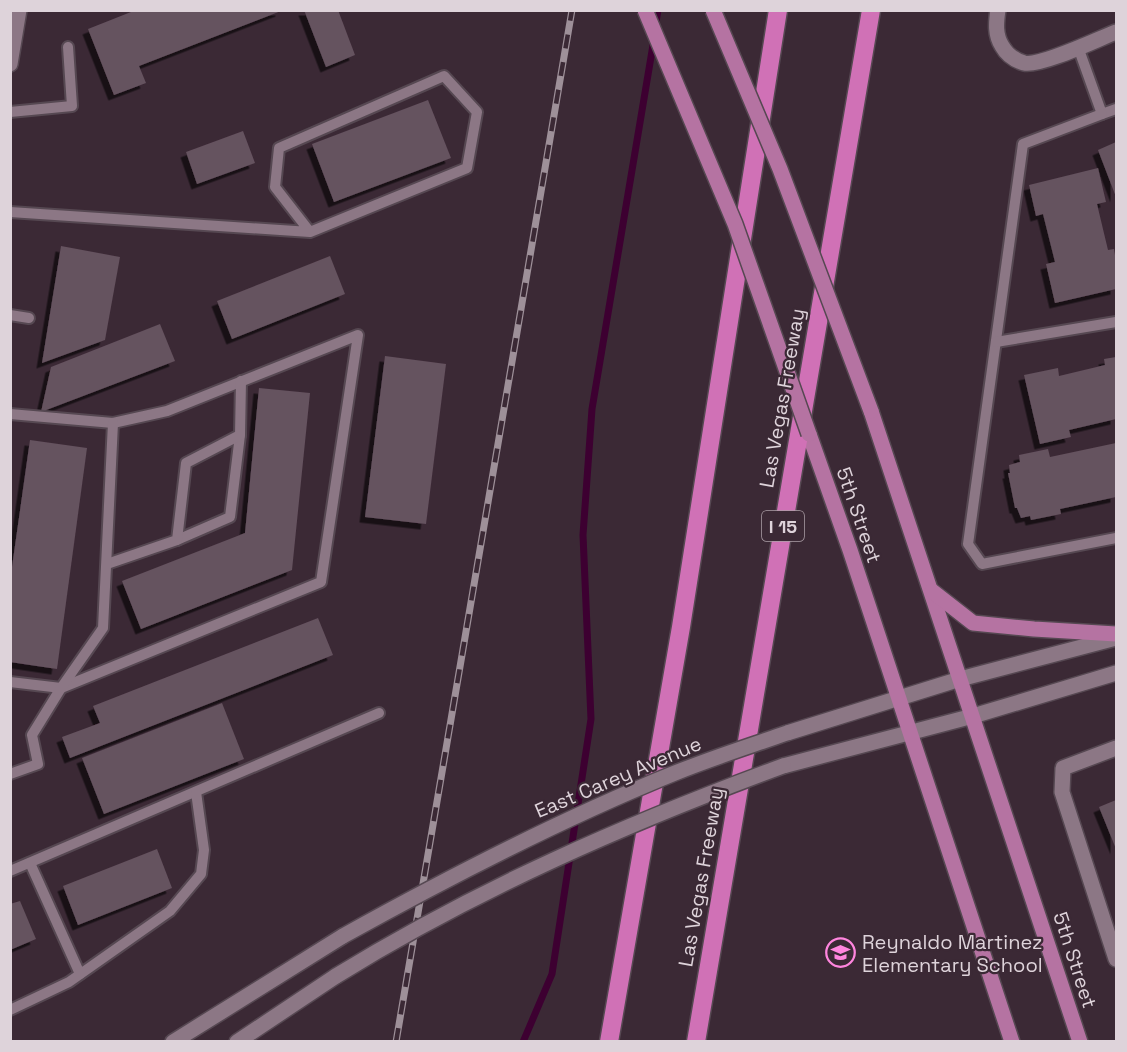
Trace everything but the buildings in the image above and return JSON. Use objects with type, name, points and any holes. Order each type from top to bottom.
[{"type":"highway","points":[[609,1041],[683,615],[778,10]]},
{"type":"highway","name":"Las Vegas Freeway","points":[[696,1041],[871,10]]},
{"type":"main road","points":[[10,64],[19,10]]},
{"type":"main road","name":"5th Street","points":[[645,10],[735,224],[850,550],[1012,1041]]},
{"type":"main road","name":"5th Street","points":[[713,10],[780,169],[871,411],[1080,1041]]},
{"type":"main road","points":[[998,10],[996,22],[998,39],[1007,55],[1025,63],[1047,60],[1116,32]]},
{"type":"main road","points":[[932,591],[973,623],[1116,636]]},
{"type":"main road","name":"East Carey Avenue","points":[[173,1041],[343,936],[477,863],[675,773],[787,733],[960,680],[1116,636]]},
{"type":"main road","points":[[237,1041],[336,976],[451,909],[585,844],[698,797],[783,766],[973,716],[1116,673]]},
{"type":"main road","points":[[1116,748],[1062,768],[1062,792],[1116,959]]},
{"type":"lane","points":[[10,112],[72,106],[68,47]]},
{"type":"lane","points":[[1078,47],[1102,114]]},
{"type":"lane","points":[[10,212],[310,232],[467,168],[477,112],[444,76],[279,147],[276,187],[310,232]]},
{"type":"lane","points":[[1116,109],[1023,144],[968,544],[982,564],[1116,538]]},
{"type":"lane","points":[[10,315],[29,318]]},
{"type":"lane","points":[[996,342],[1116,322]]},
{"type":"lane","points":[[10,414],[113,423],[167,411],[358,335],[321,582],[61,688],[10,682]]},
{"type":"lane","points":[[107,564],[177,540],[230,517],[240,435],[241,381]]},
{"type":"lane","points":[[10,774],[38,764],[32,735],[61,688],[104,628],[113,423]]},
{"type":"lane","points":[[177,540],[186,463],[240,435]]},
{"type":"lane","points":[[10,872],[379,713]]},
{"type":"lane","points":[[10,1010],[69,982],[170,911],[201,874],[204,850],[196,792]]},
{"type":"lane","points":[[30,863],[80,974]]},
{"type":"waterway","points":[[655,28],[658,10]]},
{"type":"waterway","points":[[523,1042],[552,974],[591,719],[583,535],[592,409],[654,39]]},
{"type":"railway","points":[[396,1042],[572,10]]},
{"type":"place","name":"Reynaldo Martinez Elementary School","points":[[841,953]]}]
